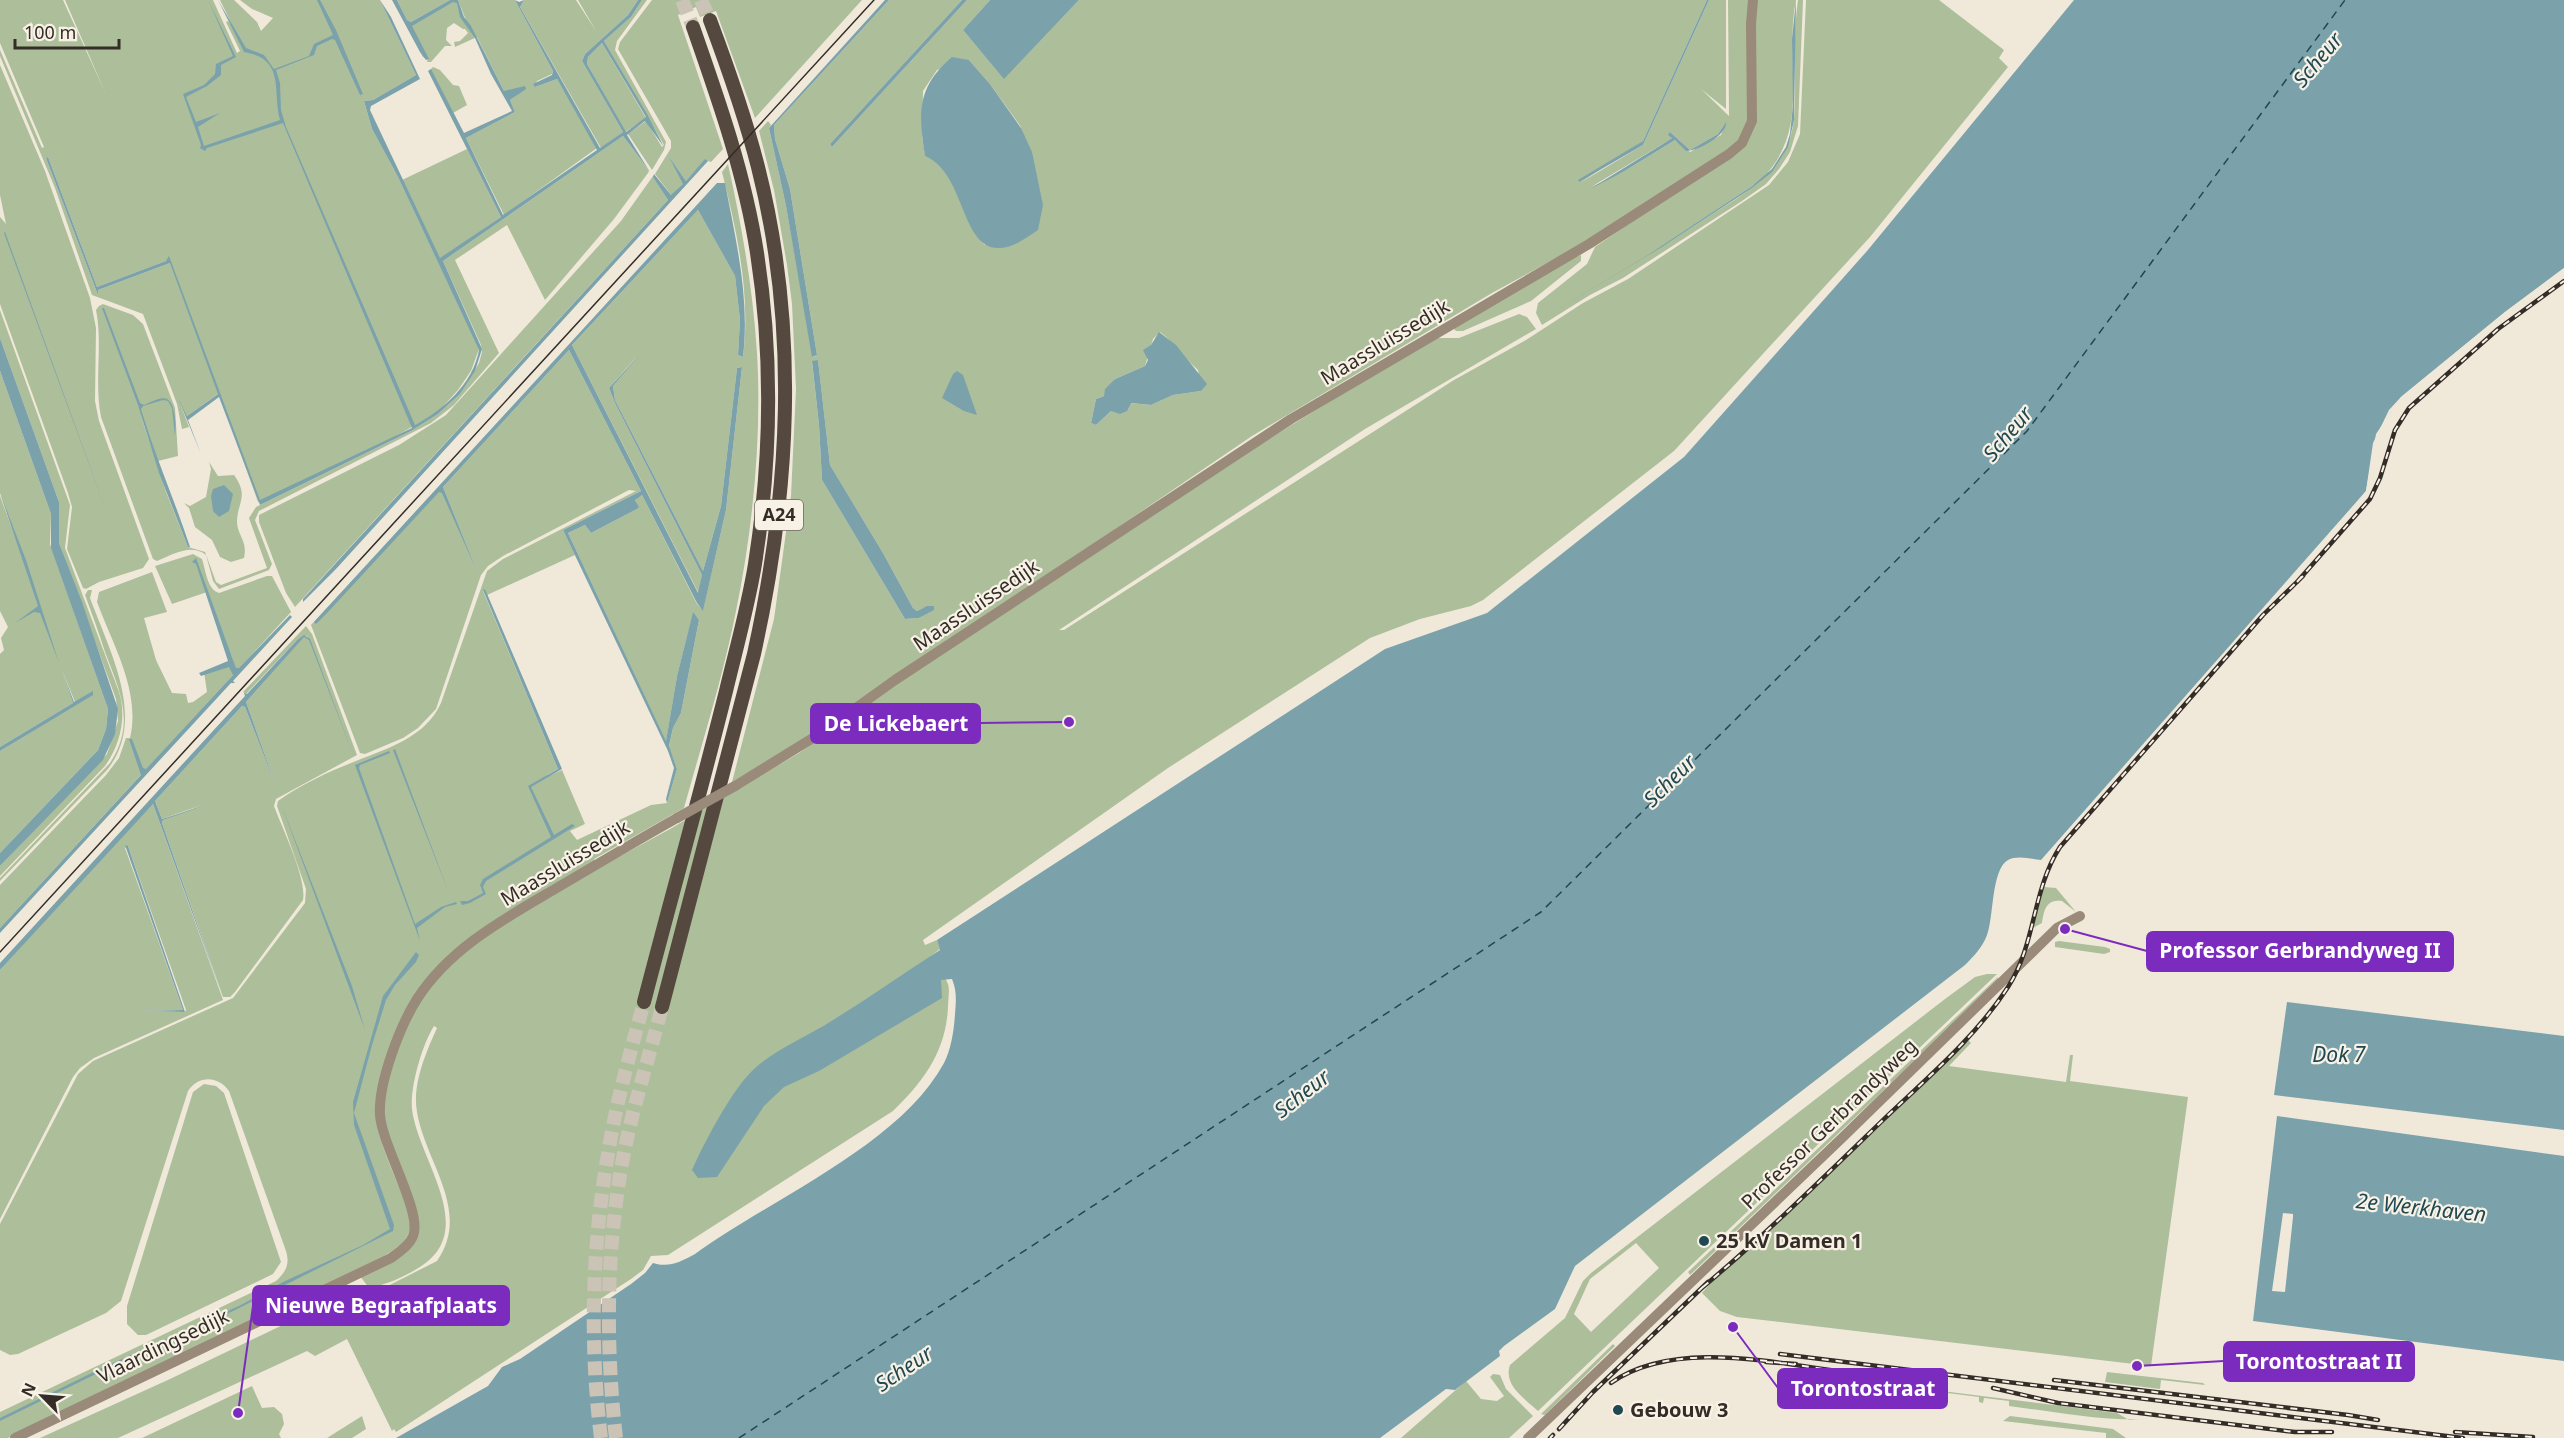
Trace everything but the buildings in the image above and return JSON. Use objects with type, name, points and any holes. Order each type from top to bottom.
[{"type":"highway","name":"A24","points":[[662,1007],[754,654],[766,600],[782,491],[785,422],[782,315],[764,193],[743,113],[710,20]]},
{"type":"highway","name":"A24","points":[[644,1002],[746,612],[762,514],[767,449],[768,366],[755,243],[740,171],[723,112],[693,27]]},
{"type":"street","name":"Maassluissedijk","points":[[326,1288],[391,1258],[404,1249],[414,1235],[415,1220],[412,1209],[384,1137],[380,1112],[381,1096],[397,1039],[418,997],[443,967],[474,940],[530,904],[821,734],[895,680],[1282,426],[1439,330],[1589,244],[1729,154],[1742,143],[1752,121],[1750,24],[1753,0]]},
{"type":"street","name":"Professor Gerbrandyweg","points":[[1528,1438],[2025,962],[2057,928],[2080,916]]},
{"type":"street","name":"Vlaardingsedijk","points":[[15,1438],[326,1288]]},
{"type":"green space","points":[[0,0],[63,0],[105,92],[65,0],[213,0],[237,53],[240,51],[226,22],[228,21],[235,31],[220,0],[234,0],[257,22],[261,31],[273,18],[252,9],[240,0],[380,0],[416,75],[373,100],[364,101],[372,129],[398,177],[479,349],[471,371],[458,390],[438,412],[389,440],[258,502],[219,393],[187,416],[180,403],[189,427],[182,429],[177,404],[143,314],[92,295],[55,188],[0,56],[0,50],[42,148],[44,147],[0,43]],"holes":[[[48,157],[97,287],[169,260],[170,263],[98,290],[98,295],[46,158]]]},
{"type":"green space","points":[[397,0],[450,0],[411,22],[407,20]]},
{"type":"green space","points":[[456,0],[461,15],[466,20],[458,0],[515,0],[553,71],[552,74],[537,81],[535,87],[557,79],[597,148],[504,215],[466,138],[515,112],[510,100],[517,95],[504,91],[477,37],[455,47],[454,42],[460,41],[468,33],[465,29],[454,23],[447,28],[446,40],[452,46],[445,46],[431,62],[427,62],[428,59],[423,57],[407,26]]},
{"type":"green space","points":[[524,0],[576,0],[596,31],[578,0],[638,0],[628,15],[585,54],[582,61],[623,132],[601,148],[520,7]]},
{"type":"green space","points":[[642,0],[647,0],[617,41],[615,50],[666,142],[652,170],[628,134],[646,121],[662,147],[664,145],[604,41],[631,17]]},
{"type":"green space","points":[[652,0],[862,0],[755,118],[716,11],[700,17],[696,7],[678,15],[723,149],[711,162],[705,160],[686,181],[668,155],[684,183],[672,196],[655,174],[671,148],[671,141],[618,49],[620,42]]},
{"type":"green space","points":[[889,0],[962,0],[830,144],[832,147],[967,0],[990,0],[963,30],[1004,78],[1079,0],[1707,0],[1643,141],[1580,183],[1643,145],[1709,0],[1726,0],[1726,109],[1701,89],[1729,116],[1728,0],[1750,0],[1749,118],[1738,143],[1578,246],[1492,293],[1252,436],[825,727],[732,782],[774,619],[791,496],[796,389],[792,304],[774,190],[759,131],[768,121],[771,125],[769,128],[786,206],[813,357],[817,355],[790,189],[775,139],[774,125]],"holes":[[[969,60],[990,84],[1021,127],[985,245],[969,222],[946,172],[937,162],[925,155],[922,136],[923,91],[937,70]],[[1726,122],[1721,135],[1690,152],[1675,140],[1623,172],[1591,187],[1672,138],[1670,132],[1690,150],[1718,134]],[[1160,332],[1198,370],[1201,391],[1173,395],[1151,405],[1130,403],[1111,411],[1096,425],[1091,423],[1096,399],[1104,396],[1115,379],[1145,366],[1153,339]],[[818,360],[830,465],[913,608],[917,611],[923,608],[931,611],[919,618],[905,619],[822,480],[812,362]]]},
{"type":"green space","points":[[1757,0],[1796,0],[1792,48],[1792,117],[1787,138],[1778,159],[1763,178],[1776,165],[1791,136],[1794,119],[1796,15],[1798,0],[1803,0],[1798,126],[1790,152],[1779,169],[1766,184],[1742,201],[1623,278],[1590,295],[1542,325],[1536,313],[1538,303],[1587,264],[1595,247],[1746,144]],"holes":[[[1761,180],[1740,196],[1654,252]]]},
{"type":"green space","points":[[1806,0],[1939,0],[2004,50],[1999,58],[2008,67],[1870,237],[1674,451],[1483,600],[1471,606],[1420,619],[1370,638],[1168,768],[923,940],[925,945],[937,940],[940,949],[931,956],[949,986],[946,1023],[943,1038],[931,1064],[923,1077],[893,1111],[668,1255],[651,1256],[643,1270],[631,1279],[396,1432],[394,1429],[392,1431],[347,1339],[315,1356],[307,1351],[118,1438],[40,1438],[358,1289],[367,1294],[374,1293],[437,1261],[447,1242],[450,1224],[448,1205],[422,1131],[416,1102],[421,1069],[437,1028],[434,1026],[418,1066],[412,1109],[441,1195],[446,1217],[444,1237],[435,1255],[415,1270],[399,1278],[369,1288],[360,1276],[397,1258],[408,1249],[416,1237],[415,1206],[389,1138],[384,1112],[390,1072],[408,1022],[401,1020],[381,1077],[377,1123],[387,1158],[411,1220],[409,1232],[403,1242],[384,1256],[8,1438],[0,1438],[0,1412],[276,1281],[285,1271],[288,1260],[286,1251],[229,1091],[220,1082],[203,1080],[188,1091],[121,1301],[106,1313],[18,1354],[10,1355],[0,1350],[0,1224],[78,1074],[93,1061],[233,998],[305,903],[306,889],[277,806],[278,801],[326,774],[405,740],[426,725],[441,703],[487,571],[503,559],[636,491],[629,490],[488,566],[481,575],[436,709],[418,728],[403,738],[365,754],[360,753],[311,625],[440,486],[479,576],[443,487],[569,350],[641,491],[563,530],[575,555],[487,595],[485,589],[483,591],[558,769],[547,777],[562,770],[585,824],[570,831],[577,840],[651,805],[667,803],[677,769],[669,747],[673,728],[681,713],[699,620],[693,613],[677,676],[666,742],[568,533],[585,525],[591,533],[637,509],[635,499],[642,495],[697,604],[703,610],[726,510],[742,367],[737,368],[721,506],[703,571],[615,400],[613,386],[638,355],[609,388],[702,575],[699,594],[572,345],[698,210],[735,276],[740,320],[738,355],[743,357],[744,287],[733,217],[722,172],[728,164],[750,282],[757,353],[758,416],[755,482],[742,580],[725,660],[684,808],[594,859],[600,867],[670,829],[799,753],[908,676],[1207,477],[1427,342],[1438,338],[1459,338],[1519,314],[1527,317],[1536,329],[1365,429],[1059,630],[1064,630],[1454,380],[1526,340],[1583,303],[1628,279],[1769,185],[1788,162],[1800,134]]},
{"type":"green space","points":[[602,43],[646,118],[625,132],[587,64],[588,57]]},
{"type":"green space","points":[[0,65],[45,171],[90,298],[96,328],[95,401],[99,421],[149,559],[143,568],[99,582],[86,589],[83,588],[67,549],[72,507],[68,493],[0,304],[0,217],[6,224],[0,195]]},
{"type":"green space","points":[[433,67],[440,70],[453,85],[459,86],[467,105],[453,113],[430,70]]},
{"type":"green space","points":[[623,136],[649,171],[614,219],[545,300],[507,225],[455,260],[499,353],[454,405],[431,423],[259,511],[255,520],[272,564],[269,570],[219,589],[213,581],[206,555],[200,552],[188,550],[157,561],[153,559],[101,417],[96,310],[99,306],[103,304],[133,315],[143,324],[175,408],[178,456],[158,461],[141,416],[166,492],[188,547],[205,552],[216,582],[221,585],[267,568],[249,518],[256,507],[411,431],[438,414],[460,394],[479,363],[482,352],[481,345],[443,261]]},
{"type":"green space","points":[[467,149],[501,217],[440,259],[402,180]]},
{"type":"green space","points":[[653,176],[668,200],[295,607],[286,593],[259,522],[259,515],[399,445],[446,415],[621,221]]},
{"type":"green space","points":[[1581,255],[1581,261],[1531,301],[1463,331],[1456,331],[1453,328],[1566,261]]},
{"type":"green space","points":[[0,310],[70,505],[65,548],[119,692],[122,721],[115,749],[105,766],[0,876],[0,866],[107,754],[118,721],[116,699],[59,543],[59,502],[0,338]]},
{"type":"green space","points":[[0,371],[51,514],[50,544],[108,709],[106,729],[98,750],[0,853],[0,751],[94,693],[75,702],[62,670],[73,703],[0,747],[0,654],[4,650],[1,638],[8,627],[0,611],[0,496],[37,596],[0,493]]},
{"type":"green space","points":[[209,462],[218,476],[234,475],[241,488],[242,498],[237,521],[245,552],[244,558],[231,562],[220,557],[212,540],[195,527],[189,508],[184,503],[190,506],[206,497],[211,469]]},
{"type":"green space","points":[[193,554],[202,559],[209,584],[219,593],[272,576],[291,612],[0,928],[0,885],[106,775],[119,758],[126,738],[130,738],[132,703],[129,686],[97,602],[99,592],[152,572],[167,612],[144,618],[156,660],[172,693],[186,694],[188,703],[207,692],[204,672],[233,660],[207,592],[172,604],[155,566]]},
{"type":"green space","points":[[88,590],[92,590],[90,598],[115,662],[121,685],[125,707],[124,729],[119,750],[107,770],[0,881],[0,878],[110,763],[118,748],[124,721],[123,708],[116,681],[85,595]]},
{"type":"green space","points":[[306,626],[312,634],[357,755],[276,799],[274,806],[298,866],[303,900],[235,992],[230,997],[223,997],[162,823],[163,820],[202,805],[162,819],[155,801],[242,706],[245,707],[277,789],[246,702],[303,638],[297,640],[246,694],[243,692]]},
{"type":"green space","points":[[153,804],[223,1000],[94,1058],[80,1068],[73,1077],[0,1219],[0,970]],"holes":[[[128,846],[185,1012],[140,1011],[183,1010],[125,848]]]},
{"type":"green space","points":[[2044,887],[2056,888],[2076,912],[2062,901],[2052,902],[2045,910],[2042,923],[2033,928]]},
{"type":"green space","points":[[2055,942],[2105,947],[2110,949],[2110,952],[2104,954],[2055,947]]},
{"type":"green space","points":[[1997,974],[1538,1411],[1516,1391],[1509,1379],[1510,1365],[1565,1318],[1583,1281],[1591,1273],[1975,977]],"holes":[[[1636,1243],[1659,1268],[1591,1332],[1574,1314],[1590,1279]]]},
{"type":"green space","points":[[1998,977],[1998,981],[1690,1275],[1688,1272]]},
{"type":"green space","points":[[1968,1040],[1971,1043],[1949,1066],[2066,1082],[2070,1055],[2073,1055],[2070,1081],[2188,1097],[2151,1366],[1737,1317],[1720,1311],[1702,1293],[1715,1278],[1766,1235]]},
{"type":"green space","points":[[204,1084],[216,1086],[224,1093],[281,1262],[273,1274],[146,1335],[138,1335],[127,1324],[127,1306],[193,1092]]},
{"type":"green space","points":[[1613,1344],[1615,1346],[1545,1415],[1541,1414]]},
{"type":"green space","points":[[2107,1372],[2205,1385],[2161,1380],[2160,1389],[2105,1382]]},
{"type":"green space","points":[[1493,1374],[1500,1375],[1506,1389],[1533,1416],[1509,1438],[1401,1438],[1466,1381],[1481,1399],[1497,1401],[1504,1396],[1490,1377]]},
{"type":"green space","points":[[1830,1377],[2117,1413],[2127,1419],[2082,1416],[2009,1406],[2009,1401],[1984,1398],[1983,1403],[1979,1402],[1979,1397],[1931,1391],[1930,1396],[1925,1396],[1925,1390],[1880,1385],[1879,1390],[1874,1389],[1874,1384]]},
{"type":"green space","points":[[252,1386],[262,1408],[274,1407],[282,1414],[284,1424],[279,1434],[281,1438],[142,1438]]},
{"type":"green space","points":[[362,1416],[366,1429],[352,1438],[327,1438]]},
{"type":"green space","points":[[2010,1416],[2113,1429],[2126,1438],[2106,1438],[2106,1433],[2003,1421]]},
{"type":"water","points":[[208,0],[236,57],[221,65],[221,75],[207,86],[186,97],[196,122],[220,113],[198,127],[204,146],[280,120],[272,69],[266,61],[244,52],[218,0],[246,48],[264,55],[274,69],[309,56],[314,44],[333,35],[317,0],[320,0],[336,30],[363,94],[360,95],[335,40],[332,39],[317,46],[314,55],[276,70],[280,83],[281,110],[286,127],[415,425],[436,412],[455,395],[470,374],[479,350],[398,177],[372,129],[364,101],[373,100],[416,75],[380,0],[391,17],[420,79],[371,106],[370,110],[440,258],[501,217],[428,71],[431,69],[464,133],[512,111],[491,74],[475,38],[460,17],[457,3],[453,2],[412,26],[429,59],[426,60],[392,0],[397,0],[407,20],[411,22],[450,0],[458,0],[464,17],[471,26],[504,91],[525,86],[526,89],[510,100],[515,112],[466,138],[503,215],[597,150],[557,79],[535,87],[533,84],[552,75],[553,71],[515,0],[519,2],[524,0],[520,7],[600,148],[623,132],[582,61],[585,54],[628,15],[638,0],[642,0],[631,17],[604,41],[664,147],[645,121],[627,135],[650,172],[623,136],[443,261],[482,349],[475,371],[460,394],[438,414],[411,431],[260,505],[219,397],[188,420],[201,454],[178,398],[187,416],[218,394],[170,263],[98,290],[98,295],[46,158],[48,157],[97,287],[166,261],[169,256],[260,500],[412,428],[283,123],[207,148],[205,151],[200,148],[201,145],[183,94],[204,85],[215,74],[216,64],[233,56]],"holes":[[[602,43],[646,117],[626,132],[587,64],[588,57]]]},
{"type":"water","points":[[885,0],[889,0],[774,125],[775,139],[790,189],[817,355],[812,357],[786,206],[769,128]]},
{"type":"water","points":[[962,0],[967,0],[832,147],[830,144]]},
{"type":"water","points":[[990,0],[1079,0],[1004,79],[963,30]]},
{"type":"water","points":[[1707,0],[1709,0],[1643,145],[1579,182],[1578,180],[1643,141]]},
{"type":"water","points":[[1796,0],[1794,120],[1788,147],[1772,172],[1752,188],[1662,247],[1543,318],[1648,255],[1752,186],[1772,169],[1786,147],[1790,134],[1793,105],[1792,39]]},
{"type":"water","name":"Scheur","points":[[2074,0],[2564,0],[2564,268],[2505,312],[2401,397],[2376,434],[2366,491],[2041,860],[2016,858],[2008,860],[2003,865],[1996,883],[1987,935],[1975,955],[1965,965],[1575,1266],[1555,1309],[1504,1346],[1499,1351],[1500,1356],[1455,1390],[1446,1389],[1380,1438],[396,1438],[488,1386],[502,1367],[520,1359],[631,1284],[653,1263],[679,1262],[695,1254],[725,1233],[831,1169],[897,1120],[923,1093],[946,1058],[954,1027],[955,992],[952,979],[941,980],[942,998],[819,1071],[784,1087],[764,1106],[717,1177],[698,1178],[692,1170],[711,1131],[737,1089],[763,1062],[846,1012],[940,950],[937,940],[1385,649],[1487,613],[1684,457],[1867,251]]},
{"type":"water","points":[[952,57],[969,60],[990,84],[1021,128],[1032,152],[1043,205],[1038,230],[1010,246],[1000,248],[987,245],[977,237],[948,178],[938,165],[925,156],[921,113],[926,90],[932,79]]},
{"type":"water","points":[[1726,122],[1722,132],[1705,145],[1692,150],[1686,151],[1675,140],[1590,189],[1672,138],[1668,135],[1670,132],[1690,150],[1718,134]]},
{"type":"water","points":[[668,155],[686,181],[705,159],[708,161],[336,569],[303,602],[303,599],[668,200],[653,177],[654,174],[671,195],[683,184]]},
{"type":"water","points":[[717,183],[725,183],[741,270],[745,313],[743,357],[738,355],[740,320],[735,276],[698,210],[572,345],[698,593],[702,575],[609,388],[639,355],[613,386],[615,400],[703,571],[721,506],[737,368],[742,367],[726,510],[703,611],[642,495],[635,500],[639,507],[637,509],[591,533],[585,525],[568,533],[666,741],[677,676],[693,612],[699,620],[681,713],[673,728],[669,746],[677,769],[667,803],[674,768],[668,751],[563,530],[641,491],[569,350],[443,487],[479,576],[442,493],[439,492],[327,613],[316,624],[314,622]]},
{"type":"water","points":[[5,232],[108,516],[4,233]]},
{"type":"water","points":[[102,308],[104,308],[140,403],[144,405],[164,398],[170,402],[172,406],[175,416],[175,436],[172,408],[168,401],[163,400],[143,406],[141,409],[190,547],[188,547],[159,473],[138,405]]},
{"type":"water","points":[[1159,332],[1176,345],[1207,384],[1201,391],[1173,395],[1151,405],[1131,403],[1127,411],[1120,414],[1111,411],[1096,425],[1091,423],[1096,399],[1104,396],[1105,389],[1115,379],[1145,366],[1148,360],[1143,350],[1151,345]]},
{"type":"water","points":[[0,338],[59,502],[59,543],[82,602],[118,709],[115,734],[103,760],[0,866],[0,853],[98,750],[106,729],[108,709],[51,548],[51,514],[0,371]]},
{"type":"water","points":[[818,360],[830,465],[913,608],[917,611],[927,606],[934,606],[934,610],[919,618],[905,619],[822,480],[812,361]]},
{"type":"water","points":[[957,371],[963,375],[977,415],[964,411],[942,398],[953,374]]},
{"type":"water","points":[[224,485],[233,494],[229,511],[219,517],[213,511],[211,496],[213,489]]},
{"type":"water","points":[[0,493],[26,560],[59,663],[40,613],[34,612],[15,623],[38,606]]},
{"type":"water","points":[[196,558],[236,668],[239,668],[290,615],[292,617],[233,681],[235,683],[231,683],[0,933],[0,928],[141,775],[129,739],[132,739],[143,768],[146,769],[233,675],[229,667],[201,676],[199,673],[228,661],[196,564],[192,562]]},
{"type":"water","points":[[485,589],[562,769],[531,787],[554,835],[572,824],[575,826],[486,881],[483,887],[486,894],[462,905],[460,901],[468,901],[483,893],[480,885],[483,879],[551,837],[528,786],[558,769],[483,590]]},
{"type":"water","points":[[304,635],[310,639],[353,754],[309,640],[304,637],[246,702],[277,789],[245,707],[242,706],[155,801],[162,819],[203,806],[163,820],[162,823],[223,998],[153,804],[0,970],[0,963],[245,696],[244,693],[247,694]]},
{"type":"water","points":[[62,670],[74,702],[93,691],[93,695],[0,751],[0,747],[73,703]]},
{"type":"water","points":[[395,749],[450,896],[393,750]]},
{"type":"water","points":[[389,751],[390,753],[360,765],[359,768],[415,924],[441,907],[456,902],[457,904],[445,907],[417,928],[420,941],[355,765]]},
{"type":"water","points":[[281,804],[352,986],[365,1030]]},
{"type":"water","points":[[125,845],[128,846],[185,1012],[140,1011],[183,1010]]},
{"type":"water","points":[[416,952],[419,955],[416,962],[395,985],[386,1000],[354,1113],[394,1225],[393,1231],[231,1312],[0,1421],[0,1418],[102,1368],[241,1305],[283,1282],[363,1245],[390,1229],[354,1125],[353,1102],[383,996]]},
{"type":"water","name":"Dok 7","points":[[2287,1002],[2564,1036],[2564,1130],[2274,1095]]},
{"type":"water","name":"2e Werkhaven","points":[[2277,1116],[2564,1156],[2564,1361],[2253,1321]]},
{"type":"pier","points":[[2564,268],[2563,272],[2507,314],[2403,399],[2391,412],[2376,444],[2369,492],[2360,504],[2357,502],[2366,491],[2373,443],[2389,410],[2401,397],[2505,312]]},
{"type":"pier","points":[[2283,1213],[2293,1214],[2285,1292],[2272,1291]]},
{"type":"ferry route","points":[[739,1438],[1541,912],[2027,431],[2345,0]]},
{"type":"tunnel","points":[[682,0],[693,27]]},
{"type":"tunnel","points":[[701,0],[710,20]]},
{"type":"tunnel","points":[[601,1438],[594,1329],[599,1220],[616,1111],[644,1002]]},
{"type":"tunnel","points":[[616,1438],[609,1329],[614,1219],[629,1130],[662,1007]]},
{"type":"tram line","points":[[0,952],[874,0]]},
{"type":"railway","points":[[2297,582],[2370,499],[2380,478],[2395,430],[2409,408],[2498,329],[2564,281]]},
{"type":"railway","points":[[1703,1287],[1817,1184],[1950,1057],[1981,1023],[2008,987],[2017,970],[2044,881],[2060,847],[2263,615],[2303,576]]},
{"type":"railway","points":[[1559,1429],[1593,1392],[1708,1282]]},
{"type":"railway","points":[[1780,1354],[2463,1438]]},
{"type":"railway","points":[[1611,1383],[1636,1370],[1664,1361],[1694,1358],[1756,1360],[1845,1372]]},
{"type":"railway","points":[[1766,1362],[1796,1364]]},
{"type":"railway","points":[[2054,1380],[2378,1420]]},
{"type":"railway","points":[[1993,1388],[2058,1403],[2295,1432],[2332,1432]]},
{"type":"railway","points":[[2455,1432],[2533,1437]]},
{"type":"railway","points":[[1550,1438],[1553,1435]]},
{"type":"place","name":"De Lickebaert","points":[[1069,722]]},
{"type":"place","name":"Professor Gerbrandyweg II","points":[[2065,929]]},
{"type":"place","name":"25 kV Damen 1","points":[[1704,1241]]},
{"type":"place","name":"Torontostraat","points":[[1733,1327]]},
{"type":"place","name":"Torontostraat II","points":[[2137,1366]]},
{"type":"place","name":"Gebouw 3","points":[[1618,1410]]},
{"type":"place","name":"Nieuwe Begraafplaats","points":[[238,1413]]}]
